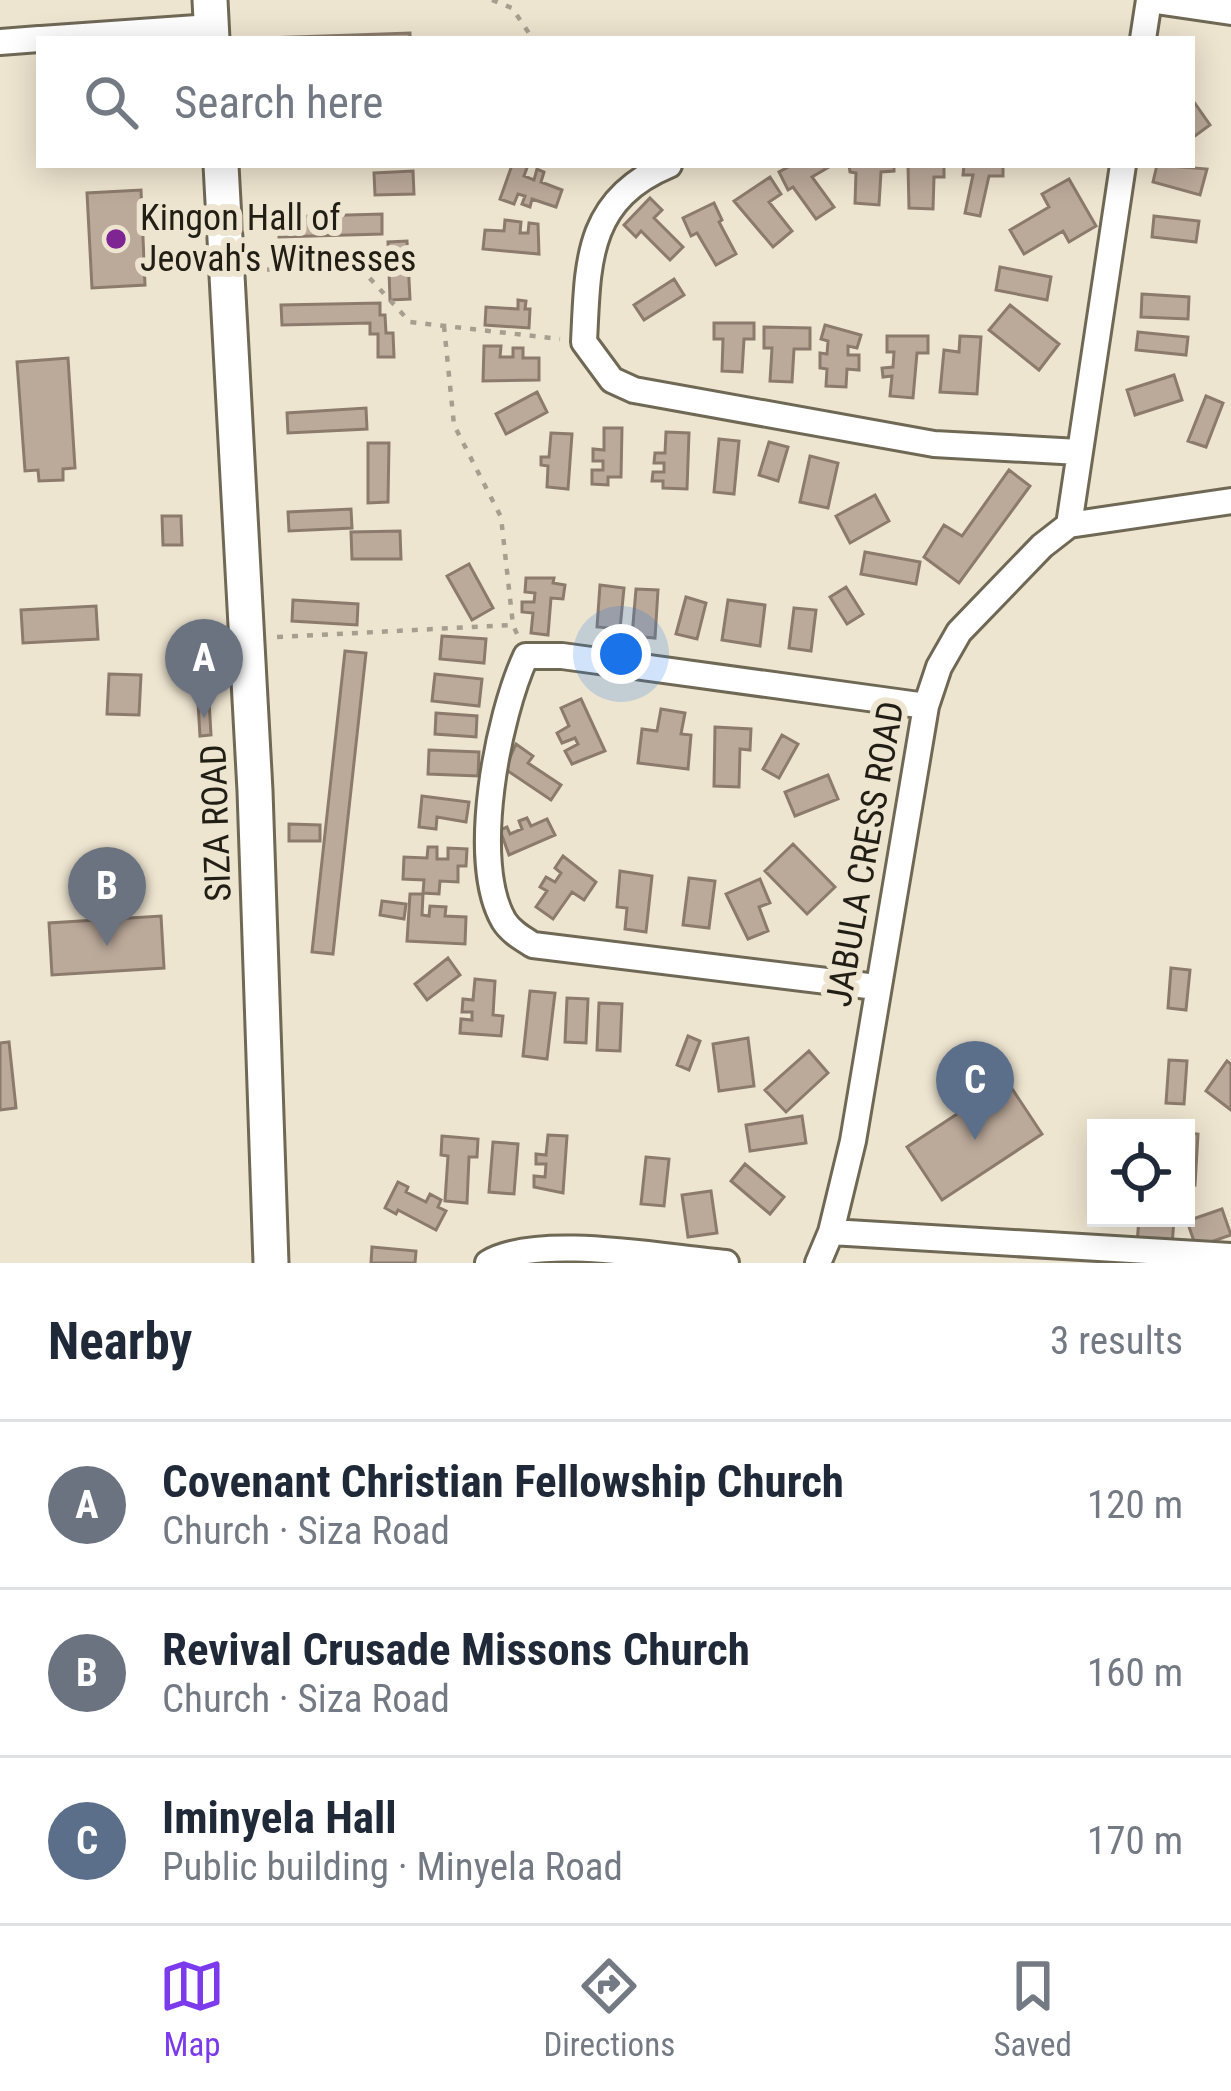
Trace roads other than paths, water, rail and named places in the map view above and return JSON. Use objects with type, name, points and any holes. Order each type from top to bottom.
[{"type":"street","points":[[1143,36],[1149,0],[1231,12]]},
{"type":"street","points":[[70,36],[211,22]]},
{"type":"street","points":[[0,42],[36,39]]},
{"type":"street","name":"SIZA ROAD","points":[[221,168],[247,639],[271,1263]]},
{"type":"street","points":[[664,168],[633,186],[604,215],[592,242],[584,342],[612,380],[634,390],[934,444],[1079,452]]},
{"type":"street","points":[[1123,168],[1069,525],[1231,501]]},
{"type":"street","name":"JABULA CRESS ROAD","points":[[818,1263],[853,1141],[926,706],[959,632],[1042,546],[1069,525]]},
{"type":"street","points":[[876,987],[533,945],[506,925],[490,879],[487,846],[499,744],[511,688],[526,656],[562,656],[926,706]]},
{"type":"street","points":[[830,1232],[1113,1257],[1231,1256]]},
{"type":"street","points":[[488,1263],[506,1252],[537,1247],[725,1263]]},
{"type":"place","name":"Kingon Hall of Jeovah's Witnesses","points":[[116,239]]},
{"type":"place","name":"Covenant Christian Fellowship Church","points":[[204,718]]},
{"type":"place","name":"Revival Crusade Missons Church","points":[[107,946]]},
{"type":"place","name":"Iminyela Hall","points":[[975,1140]]}]
